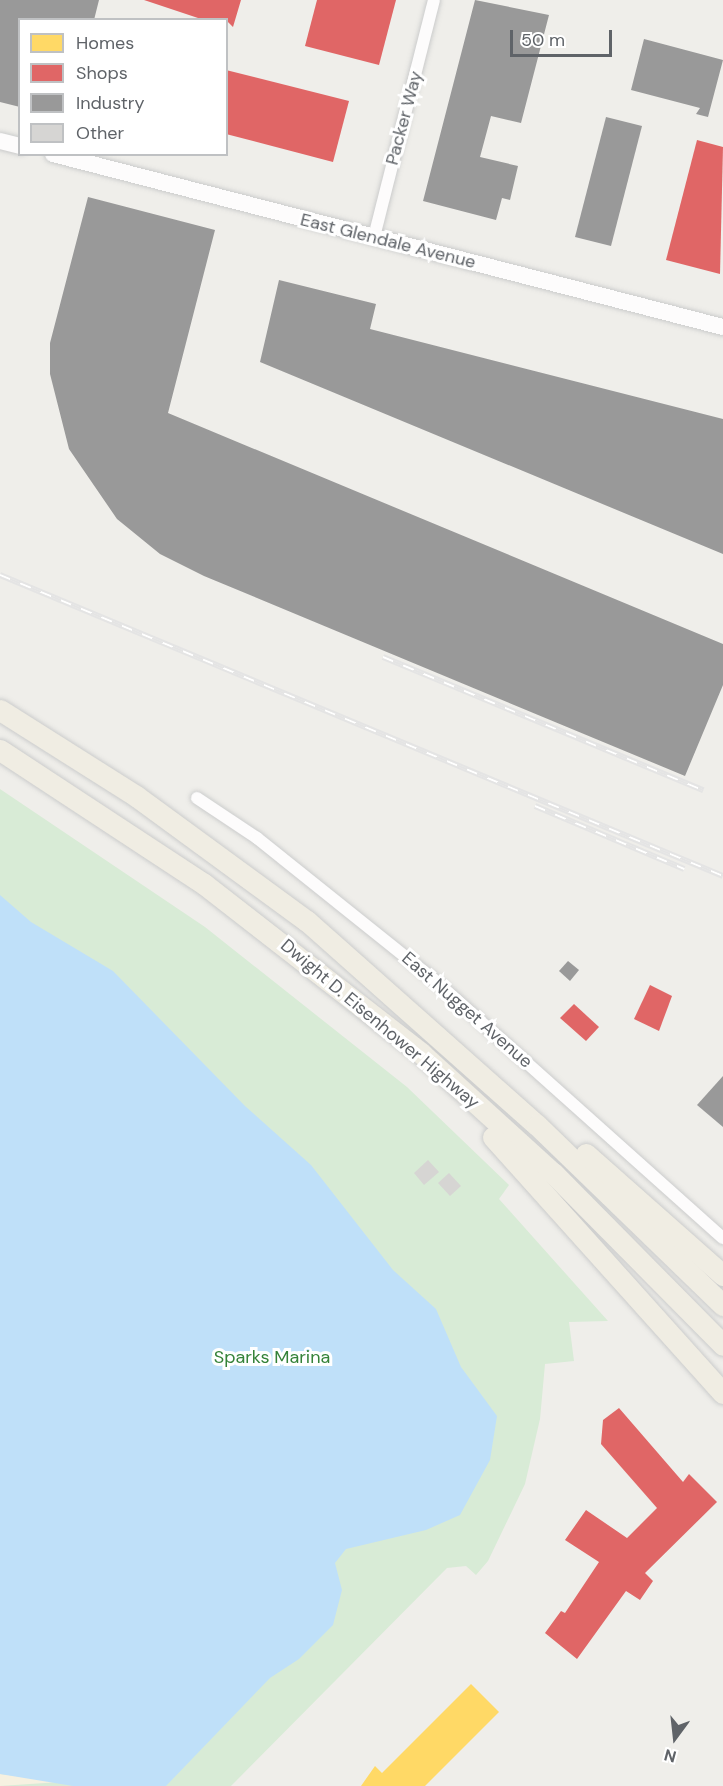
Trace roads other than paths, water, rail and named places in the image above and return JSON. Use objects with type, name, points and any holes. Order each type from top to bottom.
[{"type":"highway","name":"Dwight D. Eisenhower Highway","points":[[0,710],[136,796],[307,921],[537,1125],[723,1305]]},
{"type":"highway","name":"Dwight D. Eisenhower Highway","points":[[0,750],[129,831],[322,973],[553,1173],[723,1345]]},
{"type":"highway","points":[[307,921],[380,971],[723,1275]]},
{"type":"highway","points":[[322,973],[354,1013],[512,1155],[723,1393]]},
{"type":"street","name":"Packer Way","points":[[374,237],[434,0]]},
{"type":"street","points":[[0,141],[18,146]]},
{"type":"street","name":"East Glendale Avenue","points":[[61,156],[723,327]]},
{"type":"street","name":"East Nugget Avenue","points":[[197,798],[257,838],[423,971],[723,1238]]},
{"type":"water","name":"Sparks Marina","points":[[0,895],[31,922],[113,971],[245,1106],[311,1165],[393,1270],[436,1309],[461,1367],[497,1416],[490,1460],[460,1515],[426,1530],[346,1549],[335,1563],[342,1590],[333,1625],[299,1659],[270,1678],[166,1786],[73,1786],[0,1774]]},
{"type":"railway","points":[[0,575],[723,876]]},
{"type":"railway","points":[[383,657],[703,790]]},
{"type":"railway","points":[[535,806],[684,869]]}]
